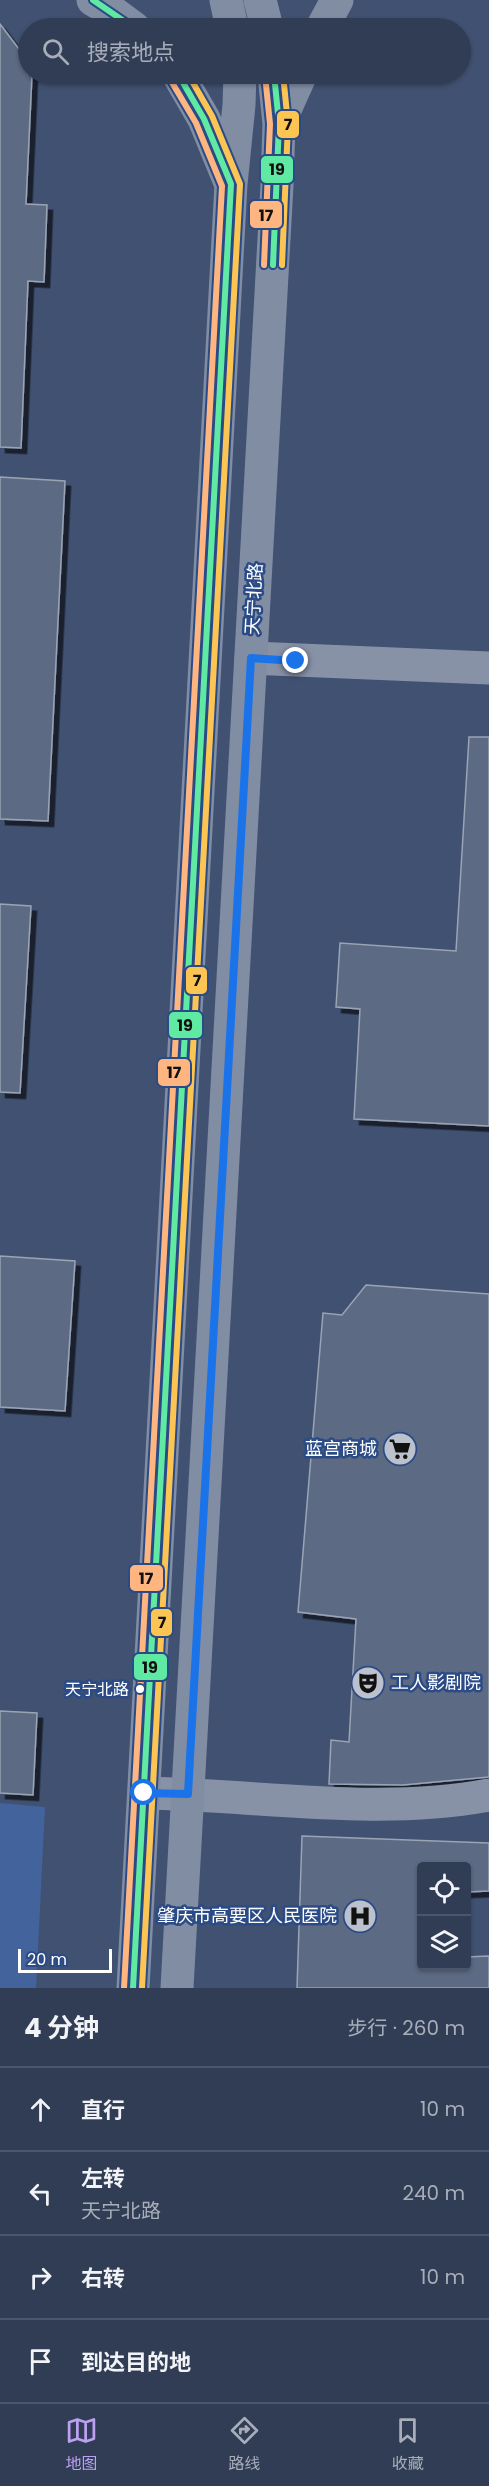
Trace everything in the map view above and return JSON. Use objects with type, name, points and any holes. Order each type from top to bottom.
[{"type":"main road","points":[[93,0],[121,18]]},
{"type":"main road","points":[[226,0],[230,18]]},
{"type":"main road","points":[[260,0],[264,18]]},
{"type":"main road","points":[[327,18],[337,0]]},
{"type":"main road","points":[[184,84],[204,119],[231,184]]},
{"type":"main road","points":[[133,1988],[231,184],[240,84]]},
{"type":"main road","name":"天宁北路","points":[[177,1988],[279,124],[275,84]]},
{"type":"main road","points":[[279,124],[297,84]]},
{"type":"street","points":[[251,658],[489,668]]},
{"type":"street","points":[[144,1793],[370,1805],[489,1795]]},
{"type":"shaded area","points":[[0,1803],[45,1807],[36,1988],[0,1988]]},
{"type":"building","points":[[0,24],[18,48],[18,84],[32,84],[26,204],[47,205],[44,282],[28,281],[21,448],[0,447]]},
{"type":"building","points":[[0,477],[65,481],[48,821],[0,819]]},
{"type":"building","points":[[469,737],[489,737],[489,1126],[354,1119],[360,1009],[336,1007],[340,943],[456,951]]},
{"type":"building","points":[[0,904],[31,906],[20,1093],[0,1092]]},
{"type":"building","points":[[0,1256],[75,1261],[65,1411],[0,1407]]},
{"type":"building","name":"蓝宫商城","points":[[366,1285],[489,1294],[489,1777],[403,1785],[329,1784],[331,1740],[349,1742],[356,1619],[298,1612],[323,1313],[342,1315]]},
{"type":"building","points":[[0,1711],[37,1713],[33,1795],[0,1793]]},
{"type":"building","name":"肇庆市高要区人民医院","points":[[302,1836],[489,1843],[489,1891],[471,1892],[471,1862],[417,1862],[417,1970],[471,1970],[471,1957],[489,1956],[489,1988],[297,1988]]},
{"type":"transit line","name":"19","points":[[93,0],[119,18]]},
{"type":"transit line","name":"17","points":[[124,1988],[222,186],[196,123],[173,84]]},
{"type":"transit line","name":"19","points":[[133,1988],[231,184],[204,119],[184,84]]},
{"type":"transit line","name":"7","points":[[142,1988],[240,184],[212,116],[194,84]]},
{"type":"transit line","name":"17","points":[[264,265],[270,124],[266,84]]},
{"type":"transit line","name":"19","points":[[273,265],[279,124],[275,84]]},
{"type":"transit line","name":"7","points":[[282,265],[288,124],[284,84]]},
{"type":"place","name":"蓝宫商城","points":[[400,1449]]},
{"type":"place","name":"工人影剧院","points":[[368,1683]]},
{"type":"place","name":"天宁北路","points":[[140,1689]]},
{"type":"place","name":"肇庆市高要区人民医院","points":[[360,1916]]},
{"type":"route","points":[[144,1793],[188,1794],[251,658],[296,661]]}]
